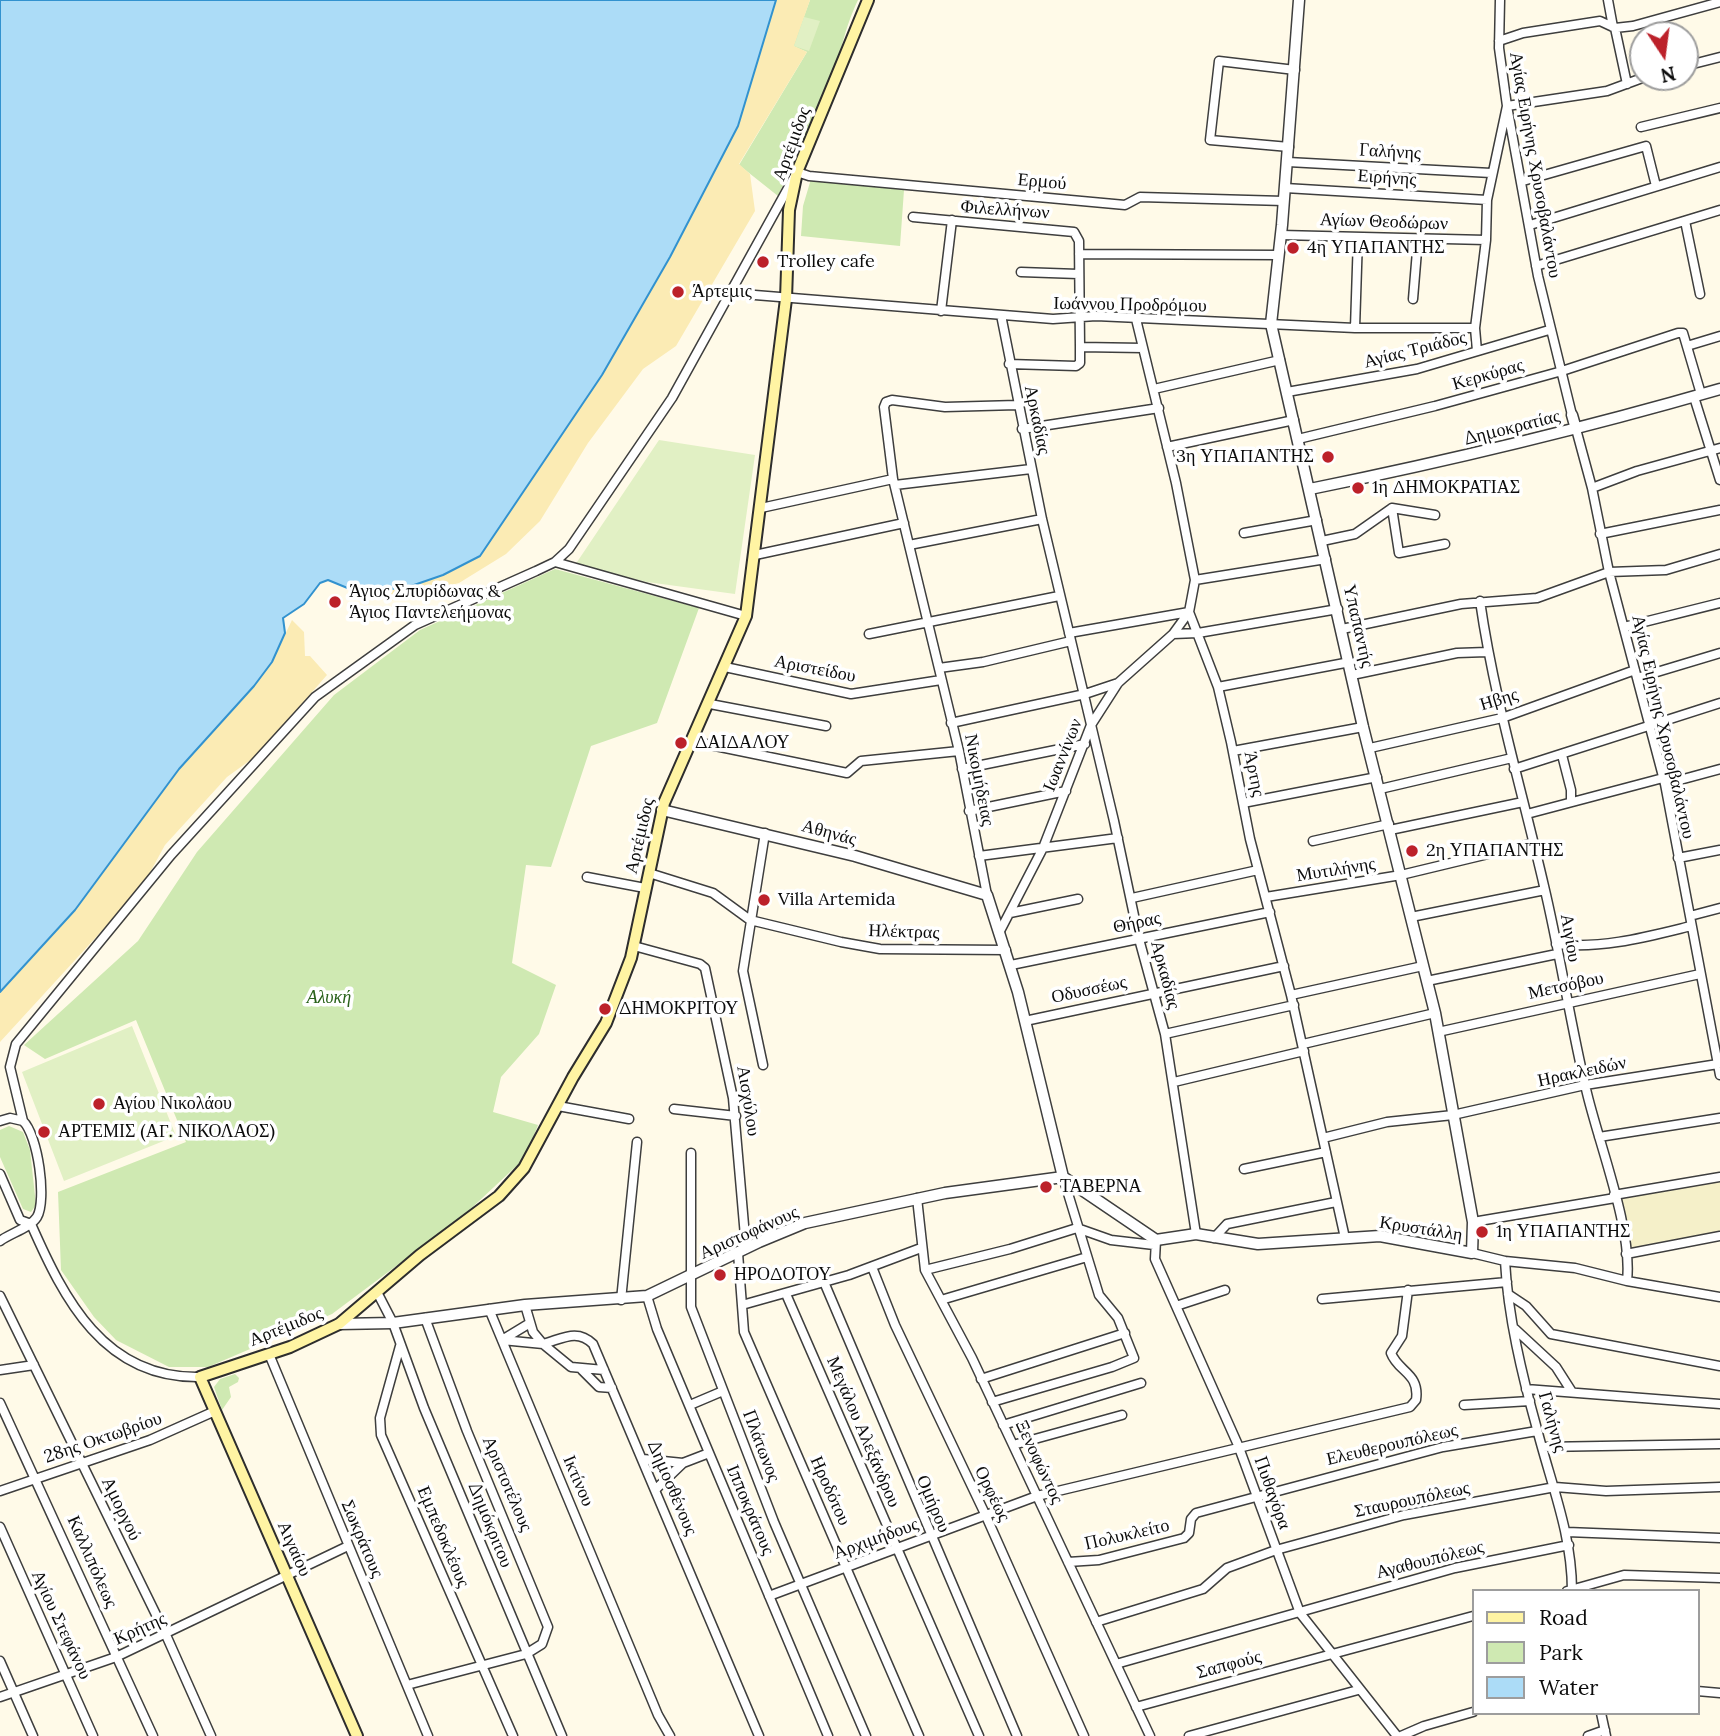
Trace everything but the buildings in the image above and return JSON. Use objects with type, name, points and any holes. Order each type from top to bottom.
[{"type":"main road","name":"Αρτέμιδος","points":[[200,1377],[309,1339],[338,1324],[514,1181],[606,1023],[634,946],[662,810],[746,616],[786,299],[789,210],[797,172],[869,0]]},
{"type":"main road","name":"Αιγαίου","points":[[200,1377],[357,1736]]},
{"type":"street","name":"Υπαπαντής","points":[[1299,0],[1286,188],[1271,324],[1363,727],[1435,1013],[1472,1222],[1472,1253]]},
{"type":"street","name":"Αγίας Ειρήνης Χρυσοβαλάντου","points":[[1500,0],[1499,40],[1507,106],[1549,330],[1572,415]]},
{"type":"street","points":[[1477,351],[1475,328],[1486,240],[1487,200],[1507,106],[1607,91],[1627,84],[1608,0]]},
{"type":"street","points":[[1499,40],[1523,33],[1600,21],[1614,27],[1633,26],[1720,2]]},
{"type":"street","points":[[1699,62],[1720,57]]},
{"type":"street","points":[[1289,147],[1210,140],[1219,61],[1295,70]]},
{"type":"street","points":[[1641,127],[1720,108]]},
{"type":"street","points":[[1522,181],[1646,146],[1656,186]]},
{"type":"street","name":"Γαλήνης","points":[[1288,162],[1491,173]]},
{"type":"street","points":[[1530,225],[1720,167]]},
{"type":"street","name":"Ερμού","points":[[797,172],[822,177],[1125,205],[1140,197],[1284,201]]},
{"type":"street","points":[[0,1241],[31,1224],[39,1211],[39,1153],[23,1121],[10,1068],[16,1044],[171,855],[315,697],[420,622],[555,562],[569,549],[672,398],[797,172]]},
{"type":"street","name":"Ειρήνης","points":[[1286,188],[1487,200]]},
{"type":"street","points":[[1536,266],[1720,210]]},
{"type":"street","points":[[913,217],[952,220]]},
{"type":"street","name":"Φιλελλήνων","points":[[942,311],[952,220],[1070,230],[1078,236],[1079,254]]},
{"type":"street","points":[[1685,221],[1700,294]]},
{"type":"street","name":"Αγίων Θεοδώρων","points":[[1281,235],[1486,240]]},
{"type":"street","points":[[1355,328],[1358,237]]},
{"type":"street","points":[[1413,299],[1418,239]]},
{"type":"street","points":[[1009,364],[1078,366],[1079,254],[1279,255]]},
{"type":"street","points":[[1021,272],[1078,274]]},
{"type":"street","name":"Ιωάννου Προδρόμου","points":[[730,293],[1058,320],[1078,317],[1355,328],[1475,328]]},
{"type":"street","name":"Αρκαδίας","points":[[1002,315],[1009,364],[1041,519],[1085,694],[1152,993],[1165,1034],[1196,1234]]},
{"type":"street","points":[[939,668],[983,662],[1070,637],[1189,612],[1195,580],[1159,408],[1136,319]]},
{"type":"street","name":"Αγίας Τριάδος","points":[[1287,392],[1418,369],[1549,330]]},
{"type":"street","name":"Κερκύρας","points":[[1298,439],[1562,371],[1627,347],[1683,333],[1687,346]]},
{"type":"street","points":[[1720,337],[1687,346],[1698,395],[1716,449],[1720,480]]},
{"type":"street","points":[[1080,347],[1143,348]]},
{"type":"street","points":[[1154,389],[1280,360]]},
{"type":"street","name":"Δημοκρατίας","points":[[1310,489],[1447,461],[1720,389]]},
{"type":"street","name":"Νικομήδειας","points":[[1017,405],[944,407],[889,400],[885,404],[894,482],[959,751],[978,856],[987,895],[1011,965],[1063,1177]]},
{"type":"street","points":[[1022,429],[1159,408]]},
{"type":"street","points":[[1572,415],[1576,429]]},
{"type":"street","points":[[1167,447],[1294,420]]},
{"type":"street","name":"Αγίας Ειρήνης Χρυσοβαλάντου","points":[[1576,429],[1592,488],[1609,572],[1664,781],[1720,1075]]},
{"type":"street","points":[[1592,488],[1637,471],[1716,449]]},
{"type":"street","points":[[761,508],[894,482],[1031,468]]},
{"type":"street","points":[[1392,509],[1396,549],[1399,553],[1445,544]]},
{"type":"street","points":[[1322,541],[1354,534],[1392,509],[1435,515]]},
{"type":"street","points":[[1600,534],[1720,510]]},
{"type":"street","points":[[909,545],[1041,519]]},
{"type":"street","points":[[1244,533],[1317,520]]},
{"type":"street","points":[[755,555],[904,523]]},
{"type":"street","points":[[1342,629],[1480,601],[1536,598],[1609,572],[1666,570],[1720,554]]},
{"type":"street","points":[[1195,580],[1326,558]]},
{"type":"street","points":[[555,562],[746,616]]},
{"type":"street","points":[[869,634],[1059,596]]},
{"type":"street","name":"Αιγίου","points":[[1480,601],[1487,652],[1545,890],[1588,1101],[1615,1197],[1626,1254],[1627,1281]]},
{"type":"street","points":[[1624,628],[1720,603]]},
{"type":"street","points":[[1173,634],[1198,633],[1338,609]]},
{"type":"street","name":"Άρτης","points":[[1189,612],[1217,687],[1233,751],[1258,870],[1293,1000],[1345,1238]]},
{"type":"street","name":"Ιωαννίνων","points":[[1000,931],[1043,848],[1091,726],[1118,683],[1173,634],[1189,612]]},
{"type":"street","points":[[1352,675],[1457,653],[1487,652]]},
{"type":"street","name":"Ηβης","points":[[1370,748],[1502,718],[1636,674],[1720,653]]},
{"type":"street","points":[[1217,687],[1350,662]]},
{"type":"street","name":"Αριστείδου","points":[[725,667],[851,694],[941,680]]},
{"type":"street","points":[[951,723],[1085,694],[1118,683]]},
{"type":"street","points":[[1514,769],[1720,702]]},
{"type":"street","points":[[710,704],[826,726]]},
{"type":"street","points":[[1233,751],[1363,727]]},
{"type":"street","points":[[691,741],[852,772],[861,761],[959,751]]},
{"type":"street","points":[[962,769],[1085,744]]},
{"type":"street","points":[[1562,755],[1571,802]]},
{"type":"street","points":[[1380,789],[1512,758]]},
{"type":"street","points":[[1527,814],[1720,769]]},
{"type":"street","points":[[1243,803],[1377,776]]},
{"type":"street","points":[[969,811],[1066,791]]},
{"type":"street","points":[[1313,841],[1523,802]]},
{"type":"street","name":"Αθηνάς","points":[[662,810],[765,833],[987,895]]},
{"type":"street","points":[[763,1065],[743,971],[765,833]]},
{"type":"street","points":[[978,856],[1118,838]]},
{"type":"street","name":"Μυτιλήνης","points":[[1266,897],[1401,875],[1534,843]]},
{"type":"street","points":[[1678,858],[1720,850]]},
{"type":"street","points":[[1132,898],[1258,870]]},
{"type":"street","name":"Ηλέκτρας","points":[[649,873],[713,893],[750,920],[880,949],[1006,950]]},
{"type":"street","points":[[587,877],[645,888]]},
{"type":"street","points":[[1411,917],[1545,890]]},
{"type":"street","points":[[1010,913],[1078,899]]},
{"type":"street","points":[[1556,944],[1579,946],[1610,943],[1690,921],[1720,908]]},
{"type":"street","name":"Θήρας","points":[[1011,965],[1270,912]]},
{"type":"street","name":"Αισχύλου","points":[[634,946],[700,964],[705,968],[736,1116],[742,1250]]},
{"type":"street","points":[[1427,981],[1557,954]]},
{"type":"street","name":"Οδυσσέως","points":[[1025,1021],[1284,966]]},
{"type":"street","points":[[1165,1034],[1423,966]]},
{"type":"street","name":"Μετσόβου","points":[[1438,1031],[1700,974]]},
{"type":"street","points":[[1174,1082],[1435,1013]]},
{"type":"street","name":"Ηρακλειδών","points":[[1323,1138],[1387,1122],[1453,1115],[1585,1085],[1717,1064]]},
{"type":"street","points":[[1567,1089],[1588,1101]]},
{"type":"street","points":[[558,1106],[629,1119]]},
{"type":"street","points":[[674,1109],[736,1116]]},
{"type":"street","points":[[0,1121],[9,1118],[23,1121]]},
{"type":"street","points":[[1599,1137],[1720,1118]]},
{"type":"street","points":[[621,1300],[637,1142]]},
{"type":"street","points":[[1244,1169],[1326,1152]]},
{"type":"street","name":"Πλάτωνος","points":[[691,1153],[691,1307],[774,1522],[803,1583],[866,1736]]},
{"type":"street","points":[[0,1174],[20,1220],[31,1224],[58,1285],[103,1341],[151,1370],[167,1375],[200,1377]]},
{"type":"street","points":[[992,1402],[1130,1361],[1135,1355],[1117,1317],[1100,1296],[1063,1177]]},
{"type":"street","points":[[1063,1177],[1155,1242]]},
{"type":"street","name":"Αριστοφάνους","points":[[338,1324],[393,1323],[525,1306],[647,1296],[805,1223],[917,1198],[1063,1177]]},
{"type":"street","points":[[1472,1222],[1720,1177]]},
{"type":"street","name":"Ξενοφώντος","points":[[917,1198],[925,1270],[1013,1445],[1150,1736]]},
{"type":"street","points":[[1214,1238],[1226,1224],[1336,1202]]},
{"type":"street","points":[[925,1270],[1010,1249],[1077,1227],[1111,1240],[1155,1242]]},
{"type":"street","name":"Κρυστάλλη","points":[[1155,1242],[1196,1234],[1258,1244],[1389,1237],[1506,1261],[1575,1268],[1627,1281],[1720,1297]]},
{"type":"street","points":[[1626,1254],[1720,1236]]},
{"type":"street","name":"Πυθαγόρα","points":[[1155,1242],[1155,1259],[1238,1445],[1300,1613],[1358,1690],[1399,1736]]},
{"type":"street","points":[[741,1305],[872,1267],[921,1248]]},
{"type":"street","name":"Ηροδότου","points":[[742,1250],[741,1305],[744,1332],[919,1736]]},
{"type":"street","points":[[941,1300],[1087,1257]]},
{"type":"street","name":"Γαλήνης","points":[[1506,1261],[1508,1294],[1526,1389],[1567,1532],[1571,1589]]},
{"type":"street","name":"Ορφέως","points":[[872,1267],[895,1325],[986,1516],[1084,1736]]},
{"type":"street","name":"Ομήρου","points":[[824,1282],[929,1536],[1017,1736]]},
{"type":"street","points":[[1322,1299],[1507,1282]]},
{"type":"street","points":[[1176,1306],[1225,1290]]},
{"type":"street","name":"Αρχιμήδους","points":[[769,1596],[1037,1496],[1172,1464],[1238,1445],[1336,1427],[1405,1408],[1416,1400],[1415,1387],[1408,1371],[1394,1362],[1391,1353],[1402,1336],[1408,1290]]},
{"type":"street","name":"Δημόκριτου","points":[[377,1292],[393,1323],[526,1654],[562,1736]]},
{"type":"street","name":"Μεγάλου Αλεξάνδρου","points":[[786,1294],[979,1736]]},
{"type":"street","points":[[1508,1294],[1526,1306],[1552,1334],[1720,1367]]},
{"type":"street","name":"Αμοργού","points":[[0,1296],[166,1635],[211,1736]]},
{"type":"street","name":"Ιπποκράτους","points":[[647,1296],[657,1329],[828,1736]]},
{"type":"street","points":[[525,1306],[537,1338],[565,1365],[582,1370],[604,1370]]},
{"type":"street","name":"Ικτίνου","points":[[489,1310],[658,1715],[670,1736]]},
{"type":"street","name":"Αριστοτέλους","points":[[425,1318],[482,1469],[547,1619],[547,1636],[542,1644],[526,1654]]},
{"type":"street","points":[[502,1340],[530,1322]]},
{"type":"street","points":[[1515,1329],[1556,1367],[1572,1392]]},
{"type":"street","points":[[981,1379],[1125,1333]]},
{"type":"street","name":"Δημοσθένους","points":[[543,1344],[581,1335],[593,1344],[759,1736]]},
{"type":"street","points":[[502,1340],[543,1344]]},
{"type":"street","name":"Εμπεδοκλέους","points":[[400,1345],[387,1386],[380,1431],[513,1736]]},
{"type":"street","name":"Σωκράτους","points":[[269,1354],[428,1736]]},
{"type":"street","points":[[0,1370],[34,1365]]},
{"type":"street","points":[[582,1370],[600,1387],[612,1388]]},
{"type":"street","points":[[1003,1425],[1141,1382]]},
{"type":"street","points":[[1526,1389],[1720,1404]]},
{"type":"street","points":[[690,1405],[723,1391]]},
{"type":"street","points":[[1464,1405],[1530,1401]]},
{"type":"street","name":"Καλλιπόλεως","points":[[0,1403],[153,1736]]},
{"type":"street","name":"28ης Οκτωβρίου","points":[[0,1491],[150,1440],[215,1411]]},
{"type":"street","points":[[1013,1445],[1122,1415]]},
{"type":"street","name":"Ελευθερουπόλεως","points":[[1256,1496],[1443,1447],[1537,1431]]},
{"type":"street","points":[[1542,1447],[1720,1444]]},
{"type":"street","points":[[656,1489],[683,1463],[709,1453]]},
{"type":"street","points":[[643,1458],[683,1463]]},
{"type":"street","name":"Σταυρουπόλεως","points":[[1096,1622],[1203,1590],[1227,1568],[1276,1550],[1404,1515],[1555,1487],[1606,1491],[1720,1487]]},
{"type":"street","name":"Πολυκλείτο","points":[[1068,1562],[1099,1560],[1184,1538],[1189,1533],[1196,1513],[1256,1496]]},
{"type":"street","name":"Αγίου Στεφάνου","points":[[0,1527],[30,1601],[67,1673],[93,1736]]},
{"type":"street","points":[[1567,1532],[1720,1538]]},
{"type":"street","name":"Αγαθουπόλεως","points":[[1116,1664],[1455,1568],[1569,1545]]},
{"type":"street","name":"Κρήτης","points":[[0,1698],[116,1657],[348,1546]]},
{"type":"street","points":[[1575,1589],[1624,1575],[1720,1578]]},
{"type":"street","name":"Σαπφούς","points":[[1136,1707],[1472,1616]]},
{"type":"street","points":[[407,1685],[526,1654]]},
{"type":"street","points":[[0,1661],[33,1736]]},
{"type":"street","points":[[1189,1736],[1358,1690]]},
{"type":"street","points":[[1699,1691],[1720,1693]]},
{"type":"street","points":[[1399,1736],[1472,1712]]},
{"type":"street","points":[[1588,1736],[1606,1733],[1602,1715]]},
{"type":"shaded area","points":[[1720,1180],[1720,1233],[1629,1250],[1619,1200],[1622,1197]]},
{"type":"green space","points":[[810,0],[858,0],[824,104],[778,196],[739,165],[807,52],[793,46]]},
{"type":"green space","points":[[804,17],[820,21],[809,51],[794,46]]},
{"type":"green space","points":[[811,179],[904,190],[900,246],[801,236],[803,206]]},
{"type":"green space","points":[[659,440],[755,455],[735,594],[647,582],[575,565]]},
{"type":"green space","name":"Αλυκή","points":[[555,569],[699,608],[657,723],[591,746],[551,867],[526,865],[512,963],[556,985],[539,1034],[501,1077],[493,1112],[538,1125],[525,1158],[463,1216],[332,1314],[208,1367],[169,1367],[116,1340],[94,1317],[61,1270],[58,1192],[186,1142],[136,1020],[45,1059],[24,1045],[138,941],[197,852],[334,695],[420,630]]},
{"type":"green space","name":"Αγίου Νικολάου","points":[[132,1026],[176,1136],[64,1181],[22,1072]]},
{"type":"green space","points":[[9,1126],[23,1132],[30,1150],[36,1205],[31,1212],[23,1209],[0,1157],[0,1130]]},
{"type":"green space","points":[[235,1374],[239,1378],[238,1382],[229,1387],[231,1397],[222,1410],[214,1387],[220,1379]]},
{"type":"sand","name":"Άρτεμις","points":[[776,0],[810,0],[794,46],[807,52],[739,164],[750,174],[755,211],[676,346],[643,369],[588,443],[540,521],[506,554],[459,583],[390,601],[362,594],[414,585],[443,575],[480,556],[602,375],[670,257],[738,126]]},
{"type":"sand","points":[[292,620],[304,632],[305,656],[310,656],[327,675],[256,756],[227,777],[165,845],[142,887],[0,1042],[0,993],[75,910],[179,769],[254,686],[272,662]]},
{"type":"water","points":[[0,0],[776,0],[738,126],[670,257],[602,375],[480,556],[443,575],[414,585],[362,594],[328,580],[320,583],[304,604],[283,618],[285,633],[272,662],[254,686],[179,769],[75,910],[0,992]]},
{"type":"place","name":"4η ΥΠΑΠΑΝΤΗΣ","points":[[1293,248]]},
{"type":"place","name":"Trolley cafe","points":[[763,262]]},
{"type":"place","name":"Άρτεμις","points":[[678,292]]},
{"type":"place","name":"3η ΥΠΑΠΑΝΤΗΣ","points":[[1328,457]]},
{"type":"place","name":"1η ΔΗΜΟΚΡΑΤΙΑΣ","points":[[1358,488]]},
{"type":"place","name":"Άγιος Σπυρίδωνας & Άγιος Παντελεήμονας","points":[[335,602]]},
{"type":"place","name":"ΔΑΙΔΑΛΟΥ","points":[[681,743]]},
{"type":"place","name":"2η ΥΠΑΠΑΝΤΗΣ","points":[[1412,851]]},
{"type":"place","name":"Villa Artemida","points":[[764,900]]},
{"type":"place","name":"ΔΗΜΟΚΡΙΤΟΥ","points":[[605,1009]]},
{"type":"place","name":"Αγίου Νικολάου","points":[[99,1104]]},
{"type":"place","name":"ΑΡΤΕΜΙΣ (ΑΓ. ΝΙΚΟΛΑΟΣ)","points":[[44,1132]]},
{"type":"place","name":"ΤΑΒΕΡΝΑ","points":[[1046,1187]]},
{"type":"place","name":"1η ΥΠΑΠΑΝΤΗΣ","points":[[1482,1232]]},
{"type":"place","name":"ΗΡΟΔΟΤΟΥ","points":[[720,1275]]}]
